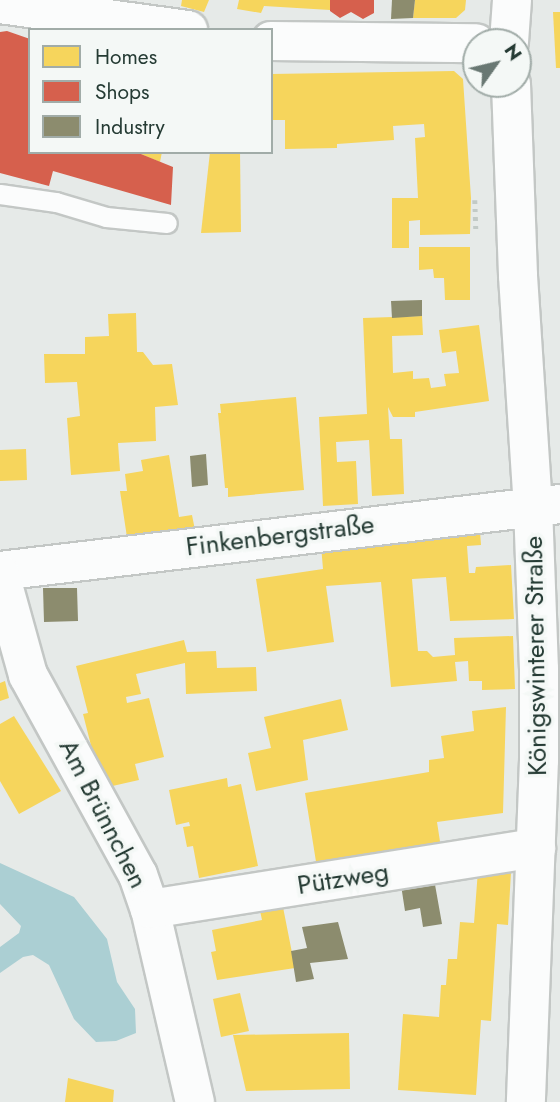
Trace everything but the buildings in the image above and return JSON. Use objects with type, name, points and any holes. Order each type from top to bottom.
[{"type":"street","points":[[510,28],[512,0]]},
{"type":"street","points":[[0,4],[174,28]]},
{"type":"street","points":[[273,41],[462,43]]},
{"type":"street","name":"Königswinterer Straße","points":[[511,98],[518,276],[547,505],[539,669],[536,848],[526,1102]]},
{"type":"street","name":"Finkenbergstraße","points":[[0,572],[547,505]]},
{"type":"street","name":"Am Brünnchen","points":[[0,572],[28,674],[138,875],[150,909],[195,1102]]},
{"type":"street","name":"Pützweg","points":[[150,909],[536,848]]},
{"type":"lane","points":[[0,194],[56,202],[106,217],[167,223]]},
{"type":"water","points":[[0,863],[74,897],[107,939],[117,982],[135,1009],[136,1033],[116,1041],[96,1042],[74,1019],[49,965],[33,955],[23,957],[0,973],[0,947],[19,933],[21,926],[0,904]]}]
